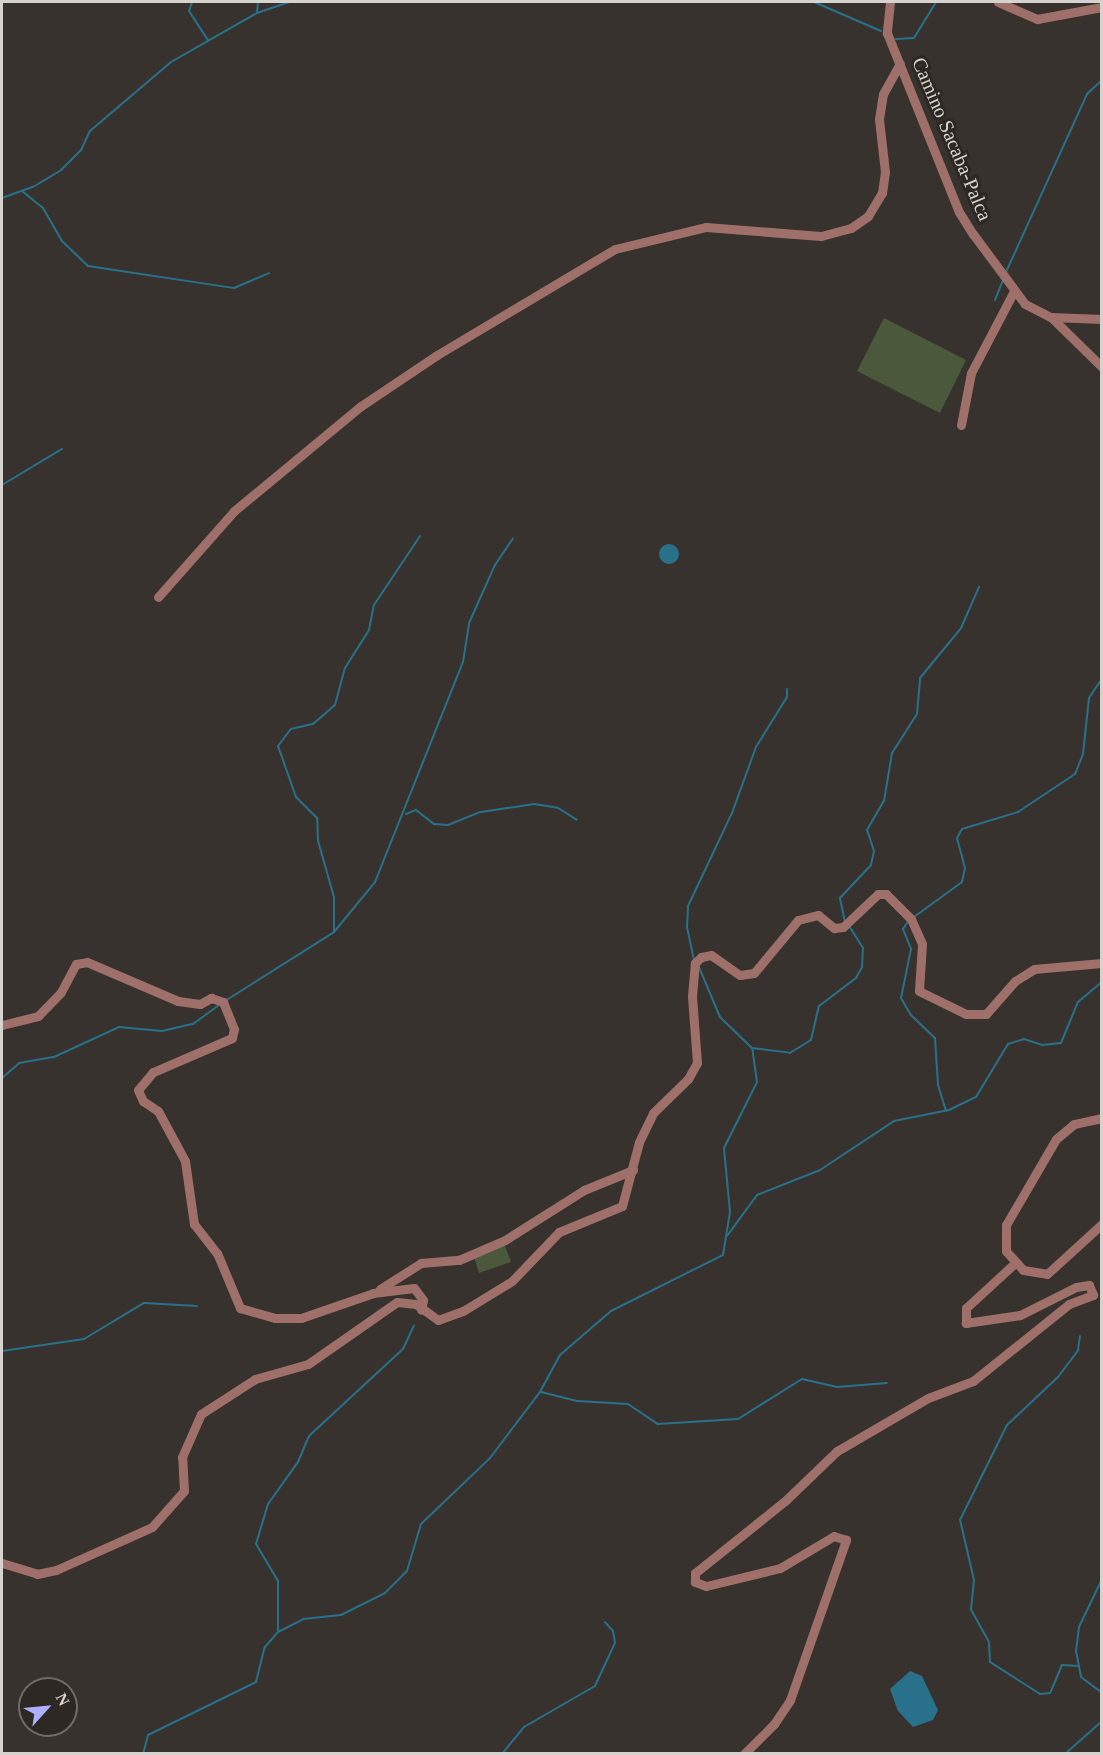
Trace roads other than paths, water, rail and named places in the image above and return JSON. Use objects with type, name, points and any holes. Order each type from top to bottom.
[{"type":"street","name":"Camino Sacaba-Palca","points":[[890,2],[887,33],[959,212],[1025,304],[1051,317],[1101,319]]},
{"type":"street","points":[[998,2],[1037,19],[1101,7]]},
{"type":"street","points":[[158,597],[234,511],[361,406],[437,355],[615,249],[706,227],[821,236],[851,228],[868,216],[882,193],[885,172],[879,119],[882,93],[900,63]]},
{"type":"street","points":[[961,425],[970,373],[1014,291]]},
{"type":"street","points":[[1051,317],[1101,367]]},
{"type":"street","points":[[2,1563],[37,1574],[56,1570],[152,1527],[184,1491],[182,1457],[201,1414],[255,1379],[308,1364],[397,1302],[407,1300],[438,1320],[512,1281],[559,1232],[622,1206],[653,1113],[688,1079],[696,1063],[692,996],[695,963],[701,957],[711,955],[740,975],[754,973],[798,920],[818,915],[834,928],[843,927],[878,894],[886,894],[911,919],[922,944],[919,991],[966,1014],[986,1014],[1015,981],[1034,969],[1101,963]]},
{"type":"street","points":[[2,1025],[38,1016],[61,992],[76,964],[87,962],[178,1001],[200,1004],[211,998],[223,1002],[234,1029],[232,1038],[153,1072],[138,1090],[143,1101],[158,1111],[184,1161],[194,1224],[217,1253],[231,1294],[245,1312],[301,1318],[373,1293],[414,1288],[423,1300],[422,1310]]},
{"type":"street","points":[[1101,1118],[1074,1124],[1056,1139],[1006,1225],[1004,1243],[1015,1263],[1036,1275],[1047,1274],[1101,1224]]},
{"type":"street","points":[[373,1293],[422,1263],[459,1260],[505,1240],[584,1190],[633,1170]]},
{"type":"street","points":[[744,1754],[774,1724],[790,1700],[846,1540],[834,1536],[780,1568],[706,1586],[695,1582],[696,1573],[785,1501],[837,1451],[928,1398],[973,1381],[1069,1304],[1093,1295],[1089,1285],[1076,1287],[1020,1314],[966,1323],[966,1308],[1015,1263]]},
{"type":"water","points":[[669,544],[676,547],[679,554],[676,561],[669,564],[662,561],[659,554],[662,547]]},
{"type":"water","points":[[910,1671],[922,1676],[938,1710],[933,1720],[913,1727],[898,1711],[890,1689]]},
{"type":"waterway","points":[[192,2],[189,11],[208,40]]},
{"type":"waterway","points":[[257,13],[258,2]]},
{"type":"waterway","points":[[2,198],[33,187],[61,170],[81,150],[90,131],[171,62],[257,13],[289,2]]},
{"type":"waterway","points":[[814,2],[881,31]]},
{"type":"waterway","points":[[896,39],[914,38],[936,2]]},
{"type":"waterway","points":[[1006,272],[1087,94],[1102,80]]},
{"type":"waterway","points":[[22,191],[43,208],[62,241],[88,266],[234,288],[269,273]]},
{"type":"waterway","points":[[995,300],[1003,280]]},
{"type":"waterway","points":[[2,485],[62,449]]},
{"type":"waterway","points":[[334,931],[334,897],[318,841],[317,818],[296,797],[278,746],[291,729],[313,724],[335,705],[345,668],[369,630],[374,605],[420,536]]},
{"type":"waterway","points":[[225,1001],[334,932],[375,882],[463,662],[469,623],[495,565],[513,538]]},
{"type":"waterway","points":[[845,922],[840,898],[871,865],[874,851],[867,830],[884,801],[892,753],[917,714],[920,678],[961,628],[979,587]]},
{"type":"waterway","points":[[914,917],[962,882],[965,868],[957,838],[962,829],[1018,812],[1075,774],[1083,754],[1089,698],[1102,679]]},
{"type":"waterway","points":[[694,960],[687,927],[688,906],[732,813],[756,747],[787,697],[787,689]]},
{"type":"waterway","points":[[406,814],[416,810],[434,824],[448,825],[481,812],[534,804],[558,808],[577,820]]},
{"type":"waterway","points":[[909,920],[903,929],[911,949],[901,998],[911,1015],[935,1038],[938,1085],[946,1111]]},
{"type":"waterway","points":[[752,1048],[790,1053],[811,1040],[819,1006],[856,978],[862,967],[863,948],[849,926]]},
{"type":"waterway","points":[[143,1754],[148,1735],[256,1682],[265,1647],[278,1632],[303,1619],[341,1615],[385,1593],[407,1571],[421,1524],[490,1458],[540,1392],[560,1355],[611,1311],[723,1255],[730,1212],[724,1148],[757,1082],[752,1048],[720,1017],[698,965]]},
{"type":"waterway","points":[[727,1236],[757,1195],[820,1170],[894,1121],[949,1110],[976,1097],[1008,1044],[1024,1039],[1042,1045],[1061,1043],[1078,1002],[1102,982]]},
{"type":"waterway","points":[[2,1078],[19,1063],[54,1057],[119,1027],[162,1031],[193,1024],[221,1004]]},
{"type":"waterway","points":[[2,1351],[84,1339],[144,1303],[197,1306]]},
{"type":"waterway","points":[[278,1631],[278,1581],[256,1544],[268,1504],[298,1462],[309,1436],[403,1349],[414,1325]]},
{"type":"waterway","points":[[1079,1666],[1062,1665],[1050,1693],[1040,1694],[990,1662],[989,1642],[971,1609],[974,1580],[960,1520],[1007,1425],[1058,1377],[1078,1350],[1080,1336]]},
{"type":"waterway","points":[[541,1392],[577,1401],[628,1404],[658,1424],[738,1419],[802,1379],[837,1387],[887,1383]]},
{"type":"waterway","points":[[1102,1579],[1079,1627],[1076,1651],[1081,1677],[1102,1693]]},
{"type":"waterway","points":[[502,1754],[524,1727],[595,1686],[615,1643],[613,1631],[605,1622]]},
{"type":"waterway","points":[[1065,1754],[1102,1721]]}]
